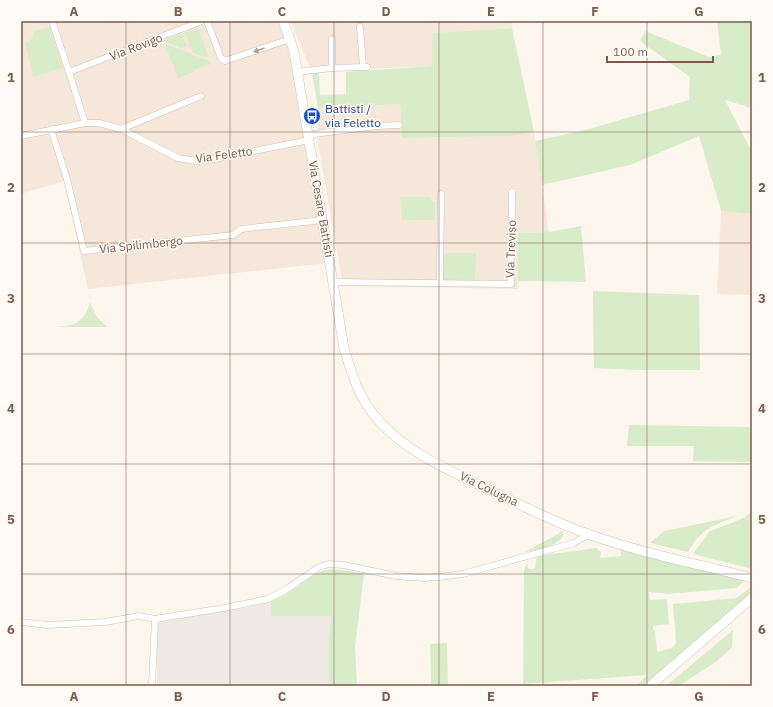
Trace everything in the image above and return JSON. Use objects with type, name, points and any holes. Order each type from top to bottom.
[{"type":"street","points":[[52,21],[85,123]]},
{"type":"street","name":"Via Rovigo","points":[[69,72],[202,21]]},
{"type":"street","points":[[207,21],[223,61],[227,61],[290,39]]},
{"type":"street","name":"Via Cesare Battisti","points":[[283,21],[290,39],[297,72],[333,282]]},
{"type":"street","points":[[297,72],[332,68],[365,67],[360,27]]},
{"type":"street","points":[[332,39],[332,68]]},
{"type":"street","points":[[121,129],[201,96]]},
{"type":"street","name":"Via Feletto","points":[[21,136],[85,123],[98,123],[121,129],[178,158],[196,161],[214,159],[309,138]]},
{"type":"street","points":[[309,138],[314,134],[399,125]]},
{"type":"street","name":"Via Spilimbergo","points":[[51,129],[67,179],[84,251],[233,235],[241,230],[323,220]]},
{"type":"street","name":"Via Treviso","points":[[333,282],[511,284],[512,192]]},
{"type":"street","points":[[440,283],[441,194]]},
{"type":"street","name":"Via Colugna","points":[[333,282],[344,348],[352,376],[363,398],[380,422],[407,445],[439,465],[541,515],[589,534],[668,557],[752,578]]},
{"type":"street","points":[[21,622],[48,625],[105,622],[139,616],[155,619],[224,608],[268,599],[287,589],[320,567],[329,564],[344,565],[396,576],[439,578],[463,574],[574,543],[589,534]]},
{"type":"street","points":[[650,686],[752,598]]},
{"type":"street","points":[[152,686],[155,619]]},
{"type":"shaded area","points":[[21,21],[280,21],[290,47],[328,263],[88,289],[64,181],[21,194]]},
{"type":"shaded area","points":[[290,21],[511,21],[512,28],[434,33],[432,66],[312,72]]},
{"type":"shaded area","points":[[400,104],[402,138],[511,136],[534,132],[549,232],[518,233],[518,289],[343,286],[317,137],[318,108]]},
{"type":"shaded area","points":[[721,211],[752,214],[752,295],[717,294]]},
{"type":"shaded area","points":[[271,601],[271,616],[331,616],[328,653],[329,686],[157,686],[157,627],[164,619],[251,607]]},
{"type":"green space","points":[[717,21],[752,21],[752,108],[725,100],[752,152],[752,214],[721,211],[699,136],[630,165],[542,185],[535,141],[589,129],[689,100],[690,77],[640,41],[645,31],[709,57],[721,55]]},
{"type":"green space","points":[[50,27],[63,68],[33,77],[25,43],[29,42],[34,31]]},
{"type":"green space","points":[[198,28],[209,58],[193,53],[185,33]]},
{"type":"green space","points":[[512,28],[534,132],[512,136],[402,138],[400,104],[318,108],[312,72],[319,73],[320,95],[346,94],[346,72],[432,66],[433,33]]},
{"type":"green space","points":[[182,34],[187,46],[181,48],[163,41]]},
{"type":"green space","points":[[165,44],[210,61],[211,64],[193,70],[194,72],[178,78]]},
{"type":"green space","points":[[400,197],[430,197],[431,201],[435,202],[435,220],[402,220]]},
{"type":"green space","points":[[581,226],[586,282],[518,281],[518,233],[549,232]]},
{"type":"green space","points":[[444,253],[476,253],[475,280],[443,280]]},
{"type":"green space","points":[[593,291],[699,295],[700,370],[594,368]]},
{"type":"green space","points":[[90,302],[97,317],[107,327],[56,327],[71,325],[79,321],[87,311]]},
{"type":"green space","points":[[629,425],[749,427],[752,433],[752,462],[693,461],[694,446],[627,446]]},
{"type":"green space","points":[[752,511],[752,569],[693,554],[710,531],[745,517]]},
{"type":"green space","points":[[737,516],[708,529],[698,538],[688,552],[650,543],[664,531]]},
{"type":"green space","points":[[562,530],[563,536],[556,543],[525,552],[558,534]]},
{"type":"green space","points":[[596,548],[601,552],[600,558],[621,556],[621,549],[745,580],[737,588],[668,594],[649,592],[650,600],[667,599],[669,624],[653,626],[653,630],[655,630],[657,652],[672,648],[676,643],[673,604],[737,598],[752,586],[752,595],[646,686],[636,686],[647,675],[523,684],[524,571],[527,563],[528,569],[535,569],[537,556]]},
{"type":"green space","points":[[332,569],[364,573],[355,647],[357,686],[329,686],[328,653],[331,616],[271,616],[271,601],[299,586],[314,575],[322,571]]},
{"type":"green space","points":[[733,630],[732,647],[717,661],[679,686],[666,686]]},
{"type":"green space","points":[[447,643],[448,686],[431,686],[430,644]]},
{"type":"place","name":"Battisti / via Feletto","points":[[312,116]]}]
